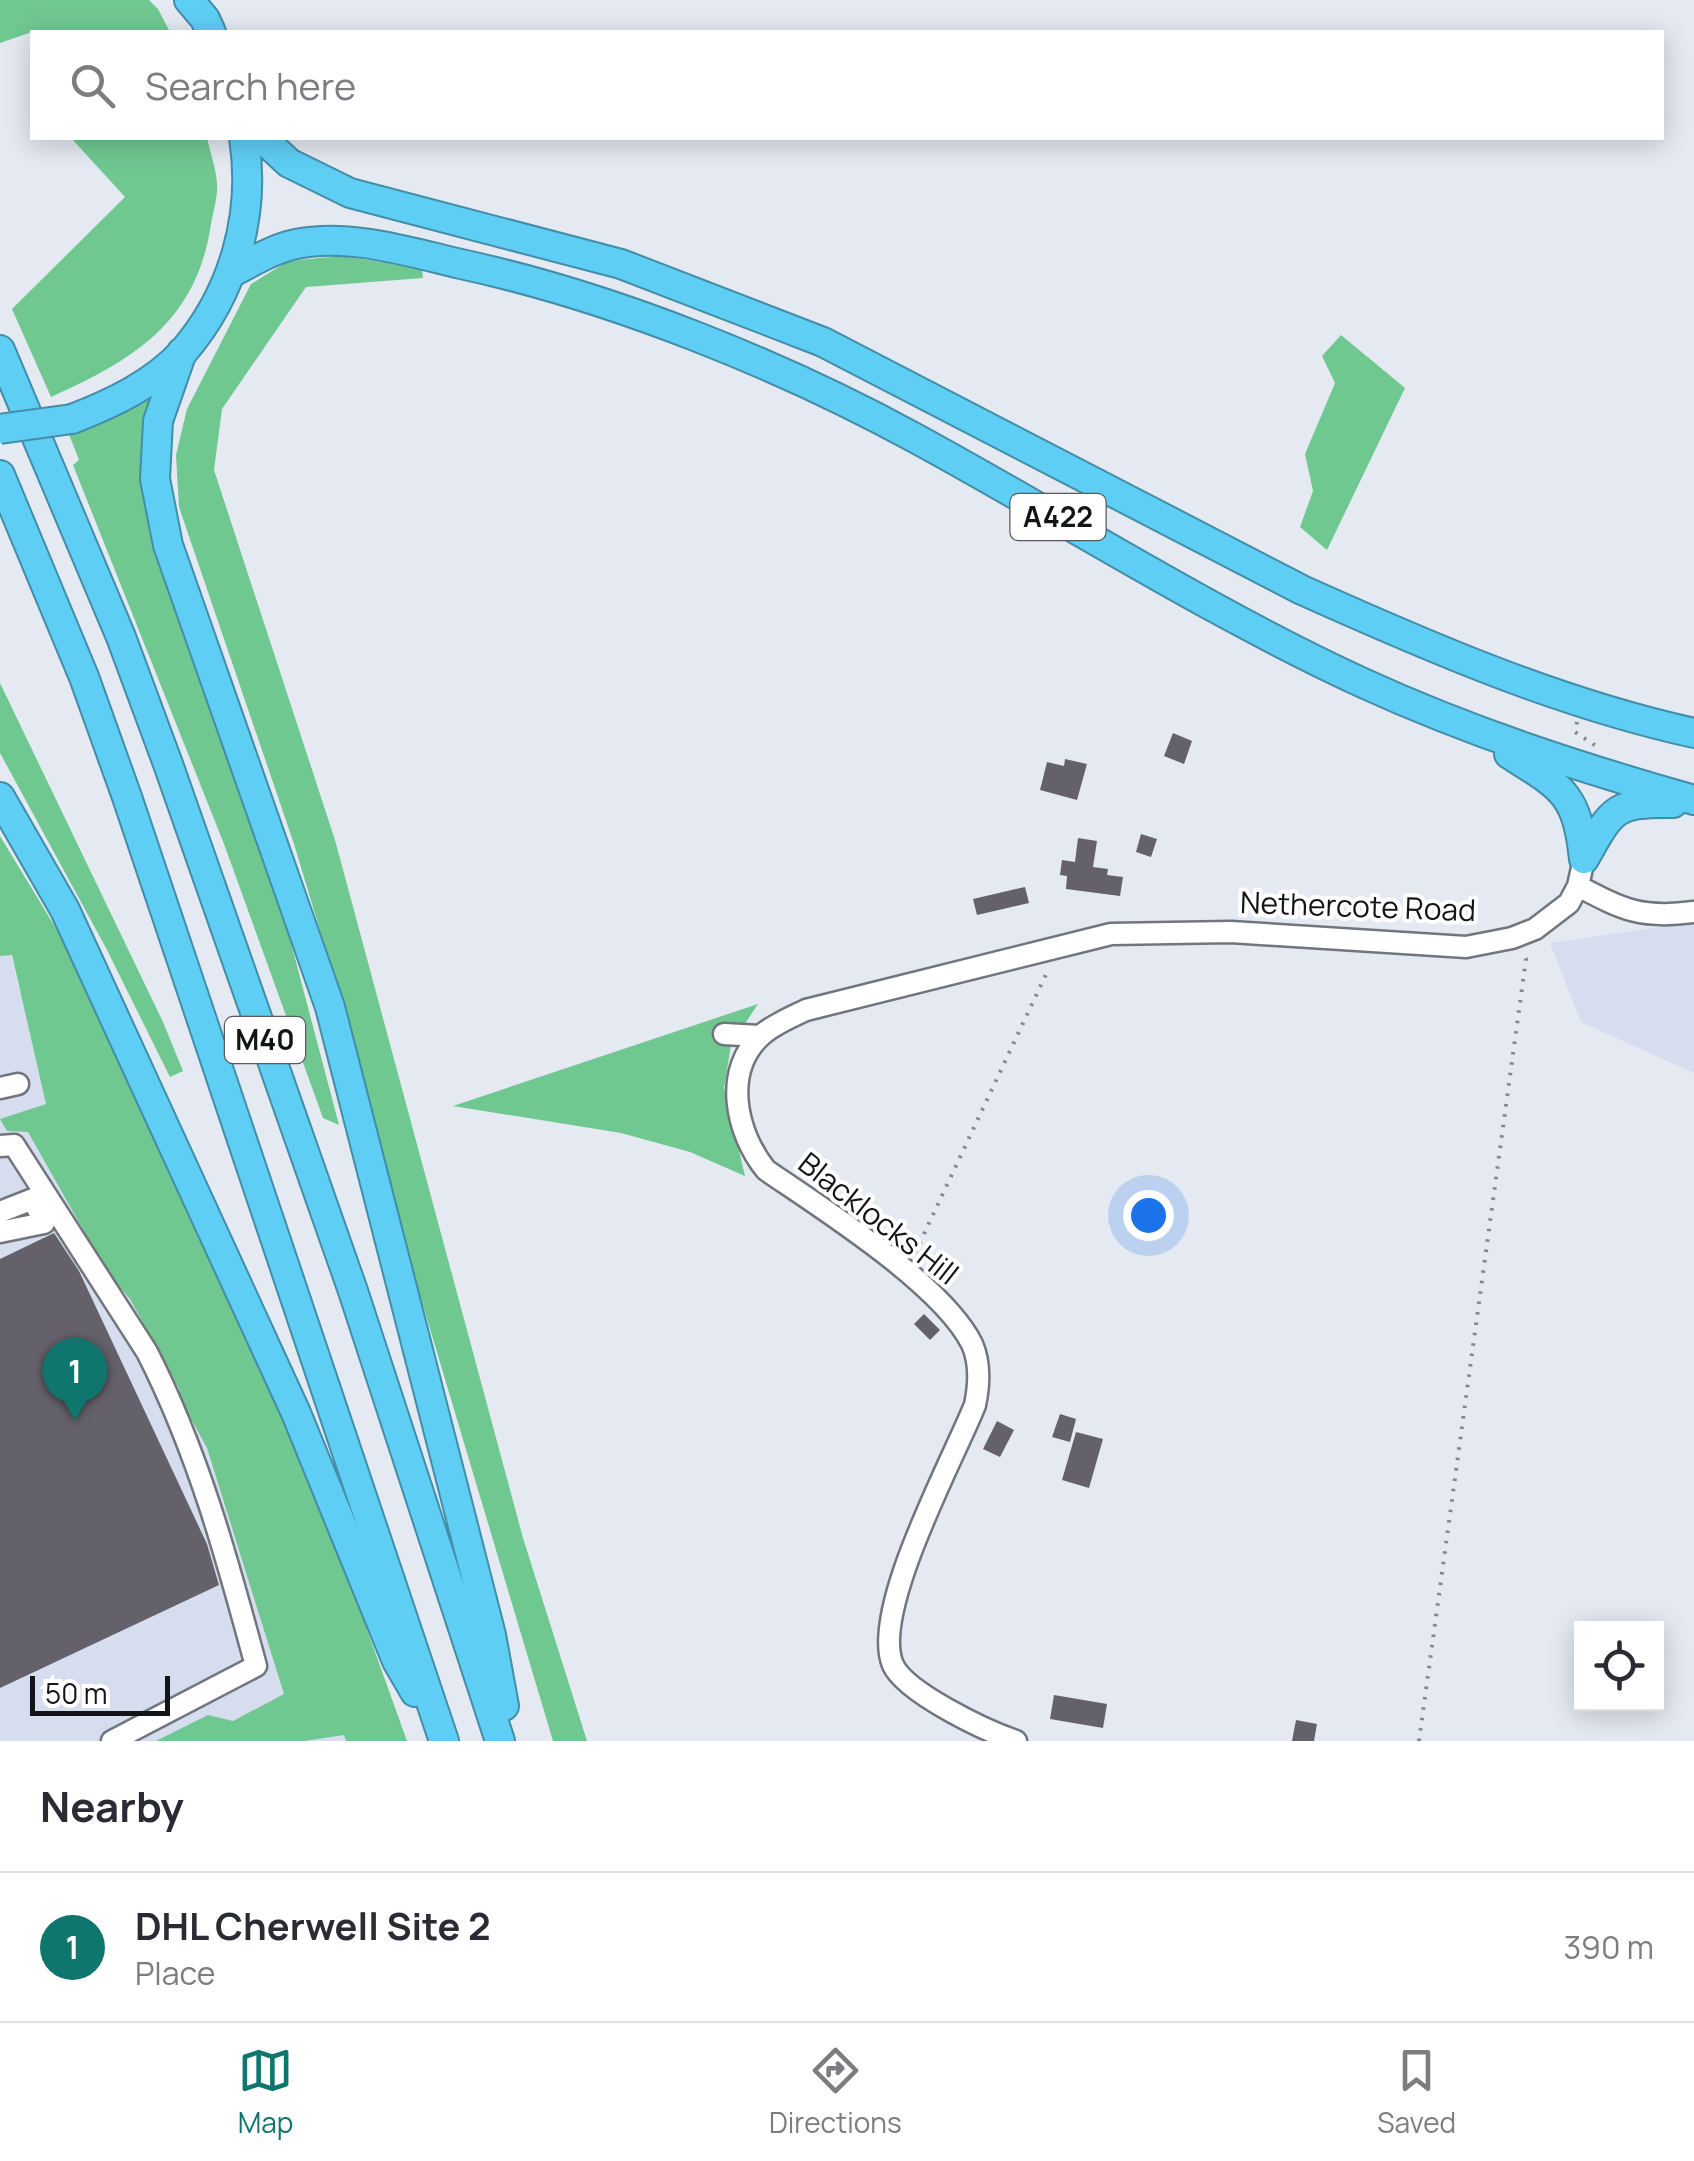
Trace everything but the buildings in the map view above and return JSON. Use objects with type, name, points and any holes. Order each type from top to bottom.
[{"type":"highway","points":[[189,0],[210,30]]},
{"type":"highway","points":[[0,430],[72,418],[109,404],[148,380],[182,352],[231,273],[247,216],[244,140]]},
{"type":"highway","name":"A422","points":[[264,140],[290,163],[350,192],[620,264],[823,342],[1286,583],[1380,625],[1559,695],[1620,716],[1694,733]]},
{"type":"highway","name":"A422","points":[[231,273],[272,251],[298,243],[338,240],[519,276],[676,331],[792,378],[911,435],[1240,619],[1362,682],[1458,723],[1694,802]]},
{"type":"highway","name":"M40","points":[[0,350],[121,637],[168,764],[353,1290],[500,1741]]},
{"type":"highway","name":"M40","points":[[182,352],[158,421],[154,479],[168,545],[330,1007],[491,1635],[511,1741]]},
{"type":"highway","name":"M40","points":[[0,475],[84,678],[127,797],[444,1741]]},
{"type":"highway","points":[[1458,723],[1547,778],[1565,794],[1580,820],[1581,873]]},
{"type":"highway","name":"M40","points":[[0,797],[65,910],[296,1413],[397,1661],[444,1741]]},
{"type":"highway","points":[[1581,873],[1605,823],[1616,810],[1636,802],[1694,802]]},
{"type":"street","points":[[1581,873],[1616,906],[1646,916],[1694,912]]},
{"type":"street","name":"Nethercote Road","points":[[1047,949],[1114,934],[1232,932],[1466,946],[1512,938],[1535,928],[1569,902],[1581,873]]},
{"type":"street","points":[[724,1034],[760,1036],[806,1010],[1047,949]]},
{"type":"street","name":"Blacklocks Hill","points":[[760,1036],[747,1058],[736,1097],[750,1150],[766,1170],[903,1270],[957,1321],[974,1347],[978,1390],[955,1454],[900,1578],[890,1616],[893,1664],[907,1683],[1016,1741]]},
{"type":"street","points":[[7,1146],[147,1352],[162,1382],[206,1490],[256,1666],[112,1741]]},
{"type":"street","points":[[0,1212],[32,1200],[44,1223],[0,1232]]},
{"type":"path","points":[[1577,720],[1574,732],[1606,753],[1601,774]]},
{"type":"path","points":[[1419,1741],[1526,958],[1512,938]]},
{"type":"path","points":[[903,1270],[911,1261],[1050,972],[1047,949]]},
{"type":"shaded area","points":[[1694,922],[1694,1073],[1581,1022],[1550,943]]},
{"type":"shaded area","points":[[11,955],[18,986],[181,1400],[207,1447],[284,1694],[374,1741],[0,1741],[0,956]]},
{"type":"green space","points":[[0,0],[149,0],[169,30],[30,30],[0,43]]},
{"type":"green space","points":[[73,140],[207,140],[217,189],[202,263],[190,291],[174,315],[132,353],[51,397],[12,309],[125,197]]},
{"type":"green space","points":[[341,256],[422,268],[423,278],[306,287],[222,409],[214,470],[335,840],[523,1538],[587,1741],[553,1741],[396,1215],[346,1017],[294,844],[179,507],[176,455],[187,409],[251,284],[288,261]]},
{"type":"green space","points":[[1341,335],[1405,388],[1327,550],[1300,527],[1313,491],[1305,454],[1335,383],[1322,356]]},
{"type":"green space","points":[[157,386],[142,450],[142,490],[276,886],[339,1125],[323,1118],[224,844],[73,465],[79,460],[68,432]]},
{"type":"green space","points":[[0,683],[163,1022],[183,1071],[170,1077],[106,948],[0,753]]},
{"type":"green space","points":[[0,836],[60,935],[243,1323],[332,1532],[407,1741],[346,1741],[344,1735],[304,1741],[156,1741],[208,1715],[233,1721],[284,1694],[207,1448],[179,1389],[130,1299],[107,1272],[28,1132],[7,1131],[0,1119],[46,1104],[12,955],[0,956]]},
{"type":"green space","points":[[758,1004],[731,1045],[724,1088],[745,1176],[690,1152],[621,1133],[453,1106]]},
{"type":"place","name":"DHL Cherwell Site 2","points":[[75,1420]]}]
